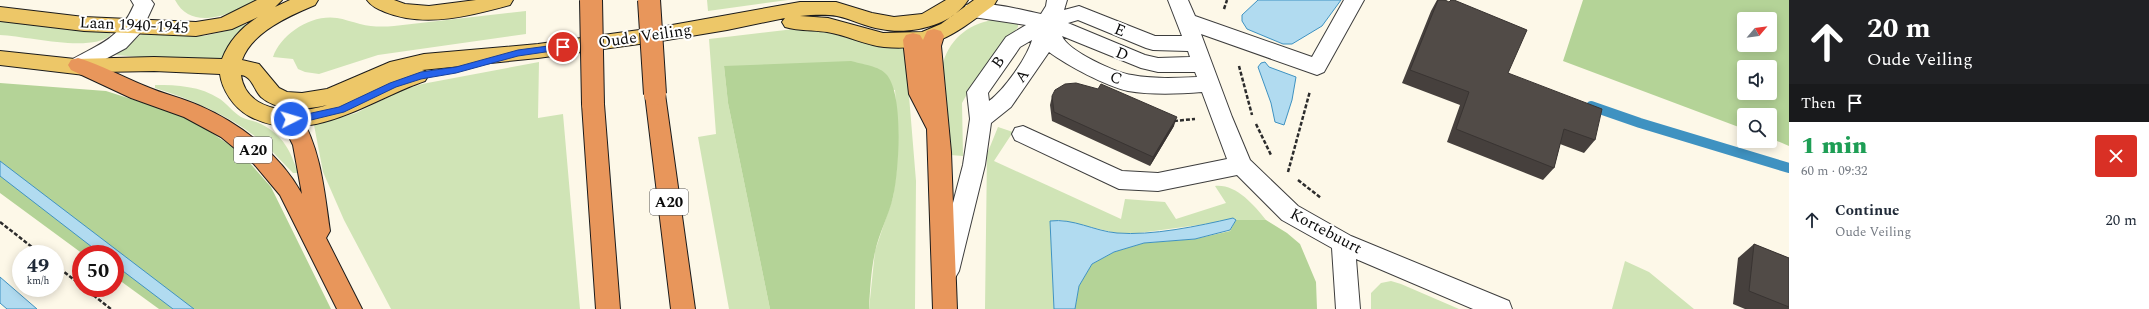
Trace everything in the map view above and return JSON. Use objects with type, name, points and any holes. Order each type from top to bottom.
[{"type":"highway","points":[[591,0],[593,104],[608,309]]},
{"type":"highway","name":"A20","points":[[649,0],[655,94],[683,309]]},
{"type":"highway","points":[[916,31],[919,94],[938,129]]},
{"type":"highway","points":[[934,36],[931,46],[938,129],[945,309]]},
{"type":"highway","name":"A20","points":[[78,65],[138,92],[192,111],[229,131],[262,158],[288,189],[311,231],[322,258],[350,309]]},
{"type":"highway","name":"A20","points":[[291,119],[302,139],[309,172],[322,258]]},
{"type":"main road","points":[[308,0],[281,11],[256,27],[239,47],[231,76],[244,102],[264,113],[291,119],[307,118],[341,110],[394,76]]},
{"type":"main road","points":[[377,0],[405,11],[424,13],[479,7],[503,0]]},
{"type":"main road","name":"Laan 1940-1945","points":[[0,14],[134,27],[196,29],[213,27],[237,19],[267,3]]},
{"type":"main road","points":[[916,31],[942,13],[972,3]]},
{"type":"main road","points":[[916,31],[934,36],[948,29],[972,3]]},
{"type":"main road","name":"Oude Veiling","points":[[394,76],[421,76],[456,70],[518,53],[724,24],[765,26],[824,16],[872,38],[896,41],[916,31]]},
{"type":"main road","points":[[0,58],[78,65],[146,78],[221,80],[249,68],[255,71],[266,90],[284,98],[303,101],[339,94],[394,76]]},
{"type":"street","points":[[78,65],[119,43],[134,27],[144,4],[140,0]]},
{"type":"street","points":[[972,3],[1003,13],[1046,22],[1056,7],[1057,0]]},
{"type":"street","name":"Kortebuurt","points":[[1178,0],[1196,44],[1240,165],[1290,213],[1343,243],[1500,309]]},
{"type":"street","points":[[1187,21],[1231,35],[1317,68],[1354,0]]},
{"type":"street","name":"E","points":[[1046,22],[1079,13],[1153,43],[1196,44]]},
{"type":"street","name":"C","points":[[1046,22],[1056,47],[1074,60],[1129,83],[1175,86],[1207,74]]},
{"type":"street","name":"A","points":[[981,119],[1004,101],[1039,52],[1046,22]]},
{"type":"street","name":"B","points":[[981,119],[977,92],[1013,42],[1046,22]]},
{"type":"street","points":[[945,282],[974,165],[976,143],[981,119]]},
{"type":"street","points":[[1023,134],[1119,180],[1158,182],[1240,165]]},
{"type":"street","points":[[1343,243],[1348,309]]},
{"type":"path","points":[[1231,35],[1252,114],[1272,156]]},
{"type":"path","points":[[1283,167],[1288,172],[1317,68]]},
{"type":"path","points":[[0,222],[29,245]]},
{"type":"path","points":[[64,272],[72,278]]},
{"type":"path","points":[[96,297],[111,309]]},
{"type":"green space","points":[[175,0],[256,0],[225,14],[202,18],[192,16],[182,10]]},
{"type":"green space","points":[[707,0],[788,0],[708,11]]},
{"type":"green space","points":[[1583,0],[1789,0],[1789,146],[1777,141],[1777,108],[1737,108],[1737,126],[1563,61]]},
{"type":"green space","points":[[526,11],[526,34],[378,55],[319,74],[305,72],[298,69],[293,59],[273,57],[277,49],[290,33],[298,27],[317,19],[337,18],[364,25],[386,27]]},
{"type":"green space","points":[[997,19],[1018,23],[1018,27],[971,87],[962,103],[963,156],[950,155],[943,63],[951,45],[963,32],[979,24]]},
{"type":"green space","points":[[0,20],[109,32],[111,35],[102,40],[89,43],[74,43],[0,35]]},
{"type":"green space","points":[[246,24],[247,25],[223,58],[151,58],[116,55],[143,33],[204,36],[226,31]]},
{"type":"green space","points":[[803,28],[878,45],[905,47],[916,181],[915,309],[869,309],[875,251],[893,197],[897,167],[898,133],[895,90],[724,66],[728,103],[770,309],[729,309],[698,137],[716,134],[709,39]]},
{"type":"green space","points":[[851,61],[875,67],[887,75],[896,99],[898,116],[899,134],[895,185],[891,204],[875,252],[869,309],[770,309],[728,103],[724,66]]},
{"type":"green space","points":[[539,62],[538,118],[563,114],[580,309],[391,309],[344,220],[323,172],[314,125],[356,113],[400,91],[422,84]]},
{"type":"green space","points":[[0,83],[106,91],[175,113],[200,125],[240,152],[271,187],[331,309],[159,309],[124,284],[124,245],[72,246],[0,193]]},
{"type":"green space","points":[[155,85],[189,87],[205,91],[220,99],[241,117],[259,123],[269,129],[285,144],[298,173],[293,173],[267,146],[242,127],[214,111],[155,88]]},
{"type":"green space","points":[[998,127],[1013,132],[994,161],[1121,219],[1125,199],[1165,202],[1176,219],[1226,203],[1215,186],[1223,186],[1230,188],[1244,196],[1266,220],[1236,220],[1139,233],[1116,233],[1061,220],[1050,221],[1054,309],[985,309],[987,154]]},
{"type":"green space","points":[[1236,220],[1266,220],[1287,233],[1300,244],[1316,282],[1317,309],[1075,309],[1079,286],[1092,264],[1114,252],[1144,243],[1195,239],[1230,231]]},
{"type":"green space","points":[[1625,261],[1649,272],[1694,309],[1612,309]]},
{"type":"green space","points":[[1391,281],[1459,309],[1371,309],[1371,293],[1381,283]]},
{"type":"water","points":[[1258,0],[1341,0],[1322,26],[1292,44],[1283,44],[1247,29],[1242,21],[1242,15]]},
{"type":"water","points":[[1265,62],[1269,67],[1296,77],[1292,100],[1284,125],[1275,122],[1271,103],[1258,67],[1261,63]]},
{"type":"water","points":[[0,161],[110,245],[89,245],[0,176]]},
{"type":"water","points":[[1233,218],[1236,220],[1230,230],[1195,239],[1144,243],[1114,252],[1092,264],[1079,286],[1075,309],[1054,309],[1050,221],[1067,221],[1108,232],[1130,234],[1175,230]]},
{"type":"water","points":[[124,256],[194,309],[173,309],[124,272]]},
{"type":"water","points":[[0,277],[12,287],[12,297],[23,297],[37,309],[7,309],[0,303]]},
{"type":"building","points":[[1438,0],[1445,0],[1449,2],[1454,0],[1527,30],[1508,73],[1602,109],[1595,140],[1564,129],[1554,168],[1456,129],[1469,92],[1410,70]]},
{"type":"building","points":[[1076,83],[1098,89],[1101,84],[1177,117],[1153,157],[1054,112],[1052,96],[1055,90],[1065,84]]},
{"type":"building","points":[[1754,244],[1789,258],[1789,307],[1749,291]]},
{"type":"waterway","points":[[1591,106],[1640,123],[1789,168]]},
{"type":"route","points":[[291,119],[324,115],[341,110],[406,79],[437,72],[456,70],[518,53],[563,47]]}]
